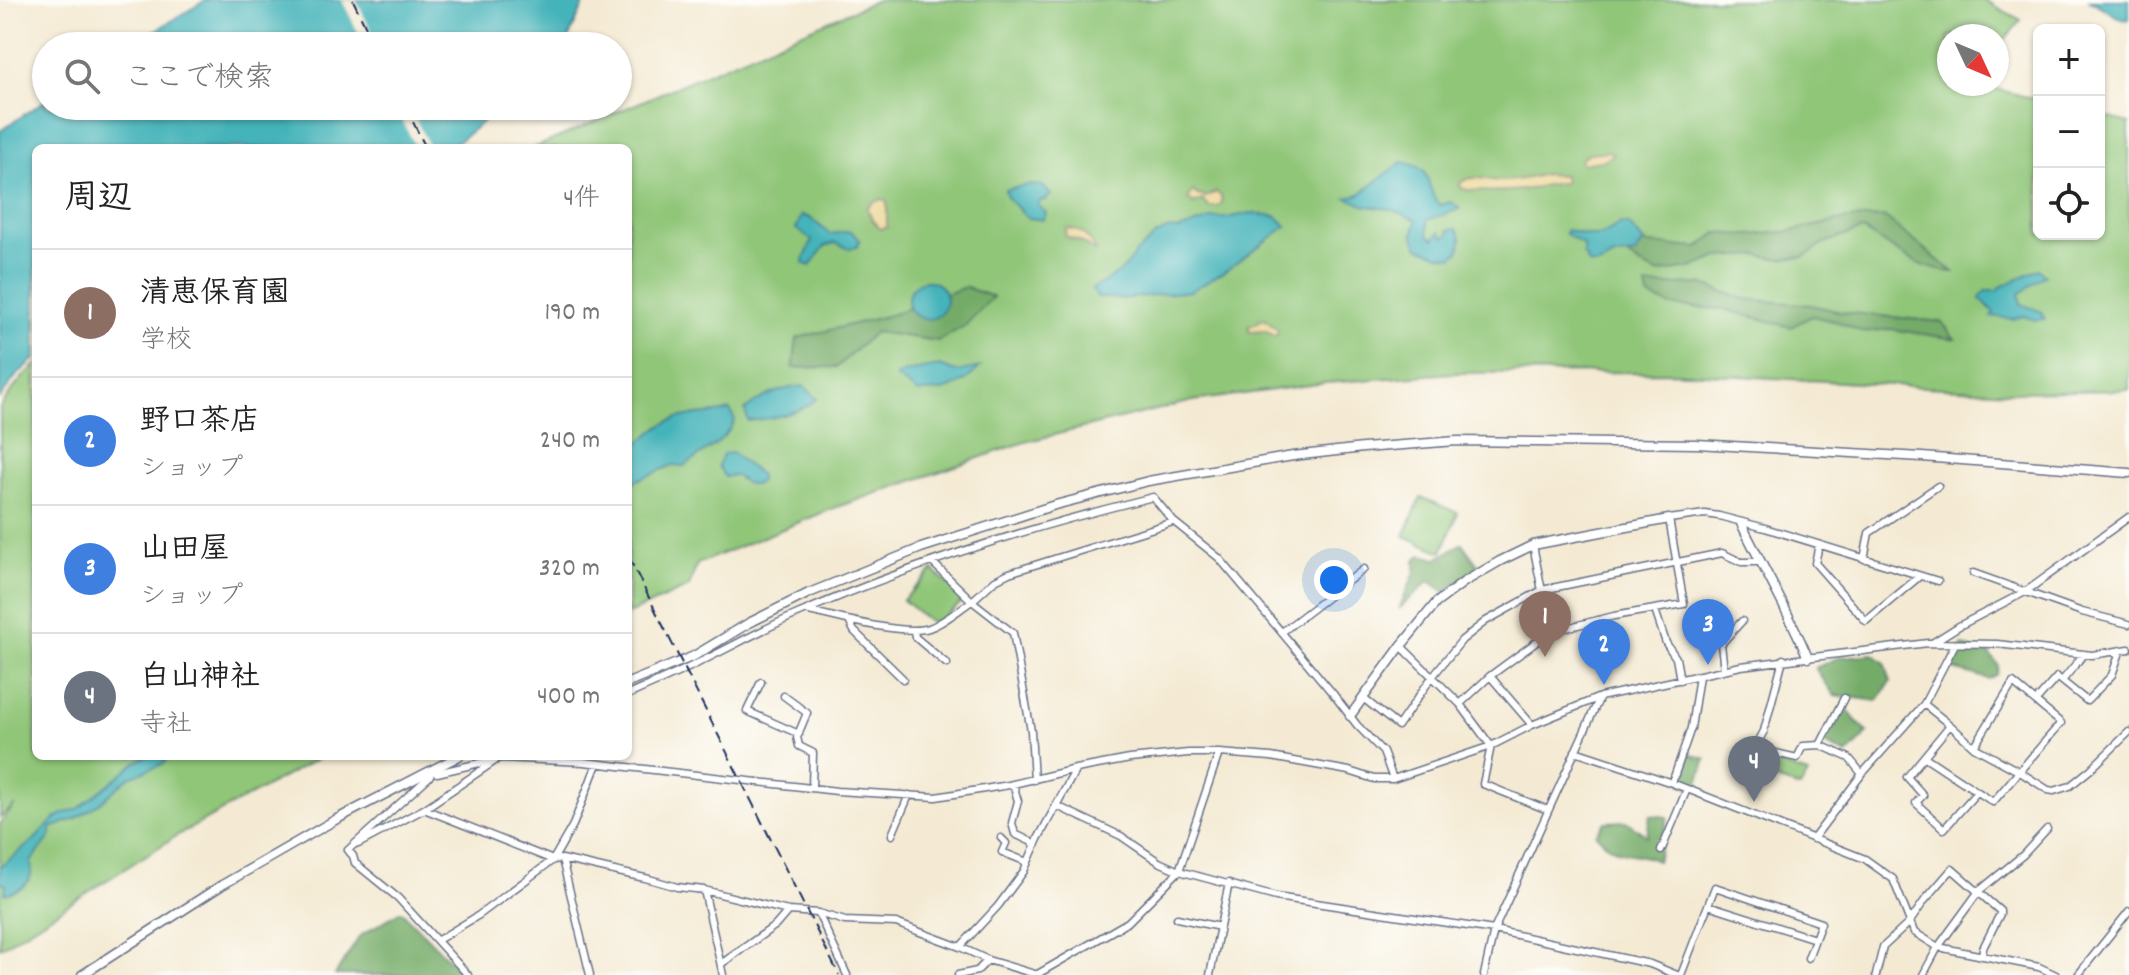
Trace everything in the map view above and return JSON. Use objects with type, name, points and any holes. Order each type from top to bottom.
[{"type":"street","points":[[632,682],[694,656],[809,593],[921,548],[1055,505],[1148,481],[1293,456],[1457,441],[1684,443],[2129,473]]},
{"type":"street","points":[[1864,559],[1869,533],[1938,486]]},
{"type":"street","points":[[632,693],[753,634],[932,562],[1063,519],[1153,497],[1173,521],[1219,558],[1282,632],[1383,752],[1393,779]]},
{"type":"street","points":[[1350,716],[1436,603],[1500,561],[1533,545],[1705,514],[1765,528],[1938,581]]},
{"type":"street","points":[[1932,643],[2025,592],[2129,517]]},
{"type":"street","points":[[1460,704],[1490,676],[1550,632],[1614,616],[1684,604],[1669,519]]},
{"type":"street","points":[[808,610],[849,621],[927,629],[1009,573],[1173,521]]},
{"type":"street","points":[[1741,523],[1808,658]]},
{"type":"street","points":[[1533,545],[1550,632]]},
{"type":"street","points":[[1819,545],[1815,563],[1866,621],[1920,576]]},
{"type":"street","points":[[1363,698],[1398,726],[1462,640],[1486,621],[1542,590],[1722,553],[1741,562],[1761,562]]},
{"type":"street","points":[[932,562],[972,601],[1013,633],[1031,731],[1034,780]]},
{"type":"street","points":[[1282,632],[1364,569]]},
{"type":"street","points":[[1973,573],[2082,612],[2129,624]]},
{"type":"street","points":[[1655,610],[1666,643],[1676,658],[1680,680]]},
{"type":"street","points":[[849,621],[854,631],[903,679]]},
{"type":"street","points":[[1709,621],[1729,634]]},
{"type":"street","points":[[1724,670],[1721,644],[1742,621]]},
{"type":"street","points":[[914,630],[915,637],[947,664]]},
{"type":"street","points":[[543,760],[837,791],[936,797],[1157,755],[1219,753],[1271,757],[1349,771],[1374,779],[1393,779],[1491,746],[1600,697],[1783,659],[1932,643],[1997,644],[2084,654],[2129,649]]},
{"type":"street","points":[[1813,839],[1862,774],[1924,704],[1955,644]]},
{"type":"street","points":[[1401,646],[1460,704],[1491,746],[1483,784],[1548,810]]},
{"type":"street","points":[[2036,701],[2057,677],[2087,701],[2112,675],[2120,652]]},
{"type":"street","points":[[2062,681],[2084,654]]},
{"type":"street","points":[[1783,659],[1764,731],[1755,748],[1797,758],[1803,746],[1820,745],[1849,758],[1862,774]]},
{"type":"street","points":[[1490,676],[1532,725]]},
{"type":"street","points":[[1672,783],[1691,728],[1699,676]]},
{"type":"street","points":[[761,682],[747,711],[799,734]]},
{"type":"street","points":[[1925,757],[1993,802],[2061,723],[2013,683],[1974,747]]},
{"type":"street","points":[[784,696],[807,713],[799,734],[799,746],[813,753],[812,787]]},
{"type":"street","points":[[1484,975],[1494,930],[1600,697]]},
{"type":"street","points":[[1820,745],[1844,698]]},
{"type":"street","points":[[1924,704],[1974,747],[2048,790],[2060,791],[2070,786],[2129,732]]},
{"type":"street","points":[[1950,725],[1907,777],[1923,795],[1916,803],[1944,829],[1977,792]]},
{"type":"street","points":[[1575,751],[1672,783],[1865,859],[1893,879],[1914,932],[1938,947],[2039,967],[2056,975]]},
{"type":"street","points":[[424,809],[553,860],[562,859],[788,911],[818,913],[845,921],[896,923],[988,960],[1037,975],[1128,922],[1179,871],[1219,753]]},
{"type":"street","points":[[82,975],[222,885],[335,820],[452,760]]},
{"type":"street","points":[[433,770],[437,773],[490,760]]},
{"type":"street","points":[[348,850],[424,809],[498,760]]},
{"type":"street","points":[[438,940],[479,915],[553,860],[573,825],[597,764]]},
{"type":"street","points":[[960,947],[998,906],[1027,862],[1076,769]]},
{"type":"street","points":[[348,850],[433,770]]},
{"type":"street","points":[[1013,784],[1018,801],[1012,823],[1015,834],[1036,844]]},
{"type":"street","points":[[1661,851],[1687,789]]},
{"type":"street","points":[[892,835],[909,795]]},
{"type":"street","points":[[1057,806],[1121,836],[1159,862],[1179,871],[1276,897],[1494,930],[1650,964],[1679,975],[1715,887],[1821,923],[1808,958]]},
{"type":"street","points":[[1923,975],[1938,947],[1979,891],[2023,855],[2047,829]]},
{"type":"street","points":[[1001,838],[1006,843],[1002,852],[1027,862]]},
{"type":"street","points":[[348,850],[355,863],[398,898],[468,975]]},
{"type":"street","points":[[562,859],[590,975]]},
{"type":"street","points":[[1876,975],[1883,947],[1909,923],[1952,869],[2000,911],[1982,956]]},
{"type":"street","points":[[1210,975],[1229,883]]},
{"type":"street","points":[[704,890],[723,975]]},
{"type":"street","points":[[1708,905],[1815,939]]},
{"type":"street","points":[[721,964],[776,925],[788,911]]},
{"type":"street","points":[[2078,975],[2129,911]]},
{"type":"street","points":[[818,913],[847,975]]},
{"type":"street","points":[[1177,918],[1220,927]]},
{"type":"street","points":[[958,975],[977,971],[988,960]]},
{"type":"green space","points":[[877,0],[1984,0],[2021,20],[2009,34],[2009,24],[1937,24],[1937,96],[2009,96],[2009,92],[2033,98],[2033,240],[2105,240],[2105,117],[2129,123],[2129,390],[2010,392],[1670,372],[1453,373],[1325,383],[1193,401],[1025,442],[834,508],[697,564],[689,587],[632,612],[632,144],[543,144],[599,120],[632,120],[632,106]]},
{"type":"green space","points":[[1884,217],[1953,272],[1941,271],[1906,257],[1862,230],[1827,242],[1804,257],[1719,257],[1691,268],[1657,273],[1639,265],[1628,255],[1638,243],[1698,248],[1717,233],[1750,235],[1791,231],[1847,219]]},
{"type":"green space","points":[[1701,284],[1744,299],[1942,322],[1955,339],[1891,329],[1863,332],[1812,316],[1791,327],[1723,309],[1672,306],[1648,296],[1646,286]]},
{"type":"green space","points":[[965,287],[993,297],[966,325],[938,341],[875,332],[837,367],[793,368],[797,338],[890,315]]},
{"type":"green space","points":[[32,369],[32,760],[315,760],[178,835],[0,948],[0,824],[15,805],[0,818],[0,407]]},
{"type":"green space","points":[[1421,497],[1458,513],[1442,552],[1404,536]]},
{"type":"green space","points":[[1462,543],[1480,568],[1445,592],[1429,581],[1399,609],[1415,572],[1415,560],[1421,555],[1437,559]]},
{"type":"green space","points":[[933,570],[965,600],[931,623],[903,600]]},
{"type":"green space","points":[[1963,646],[1987,651],[1998,665],[1997,674],[1989,679],[1953,669],[1955,656]]},
{"type":"green space","points":[[1873,654],[1885,663],[1891,682],[1877,701],[1834,695],[1815,668],[1840,657]]},
{"type":"green space","points":[[1843,706],[1868,733],[1847,755],[1823,743]]},
{"type":"green space","points":[[1690,754],[1706,759],[1696,789],[1681,784]]},
{"type":"green space","points":[[1760,757],[1808,774],[1800,788],[1755,773]]},
{"type":"green space","points":[[1650,815],[1668,817],[1657,861],[1612,848],[1596,834],[1605,822],[1626,821],[1647,836]]},
{"type":"green space","points":[[401,911],[464,975],[335,975],[360,936]]},
{"type":"sand","points":[[1609,151],[1613,155],[1601,161],[1582,164],[1580,159],[1589,153]]},
{"type":"sand","points":[[1545,174],[1564,175],[1565,183],[1500,191],[1463,189],[1459,184],[1470,179],[1504,181]]},
{"type":"sand","points":[[1193,191],[1206,197],[1216,192],[1221,196],[1222,203],[1218,207],[1209,207],[1202,200],[1194,204],[1188,199]]},
{"type":"sand","points":[[882,199],[887,201],[887,227],[880,229],[867,208]]},
{"type":"sand","points":[[1066,228],[1085,235],[1096,252],[1065,236]]},
{"type":"sand","points":[[1264,319],[1278,330],[1277,335],[1273,336],[1267,331],[1249,332],[1249,326]]},
{"type":"water","points":[[206,0],[590,0],[584,4],[571,32],[153,32]]},
{"type":"water","points":[[2090,0],[2129,0],[2129,20],[2121,19]]},
{"type":"water","points":[[32,109],[32,120],[485,120],[452,144],[32,144],[32,362],[17,375],[0,398],[0,131]]},
{"type":"water","points":[[1402,162],[1420,168],[1439,205],[1451,202],[1460,209],[1427,220],[1428,235],[1434,239],[1440,232],[1444,237],[1449,234],[1448,230],[1457,229],[1461,237],[1460,250],[1453,257],[1419,247],[1413,235],[1417,220],[1347,198],[1360,194]]},
{"type":"water","points":[[1028,185],[1043,186],[1051,195],[1038,205],[1046,213],[1043,220],[1027,218],[1007,197],[1005,190]]},
{"type":"water","points":[[1251,213],[1276,216],[1287,226],[1225,271],[1191,291],[1120,299],[1097,297],[1092,289],[1122,271],[1156,235],[1213,218]]},
{"type":"water","points":[[802,215],[830,234],[851,231],[860,240],[857,247],[850,249],[835,243],[825,246],[810,266],[803,263],[812,240],[796,229]]},
{"type":"water","points":[[1619,224],[1629,225],[1644,242],[1635,254],[1615,257],[1599,265],[1590,265],[1583,254],[1583,245],[1565,233],[1567,230],[1589,236],[1600,235]]},
{"type":"water","points":[[2039,269],[2045,275],[2019,294],[2021,304],[2040,311],[2045,319],[1991,316],[1994,312],[1980,299],[1985,291],[1998,291],[2002,286]]},
{"type":"water","points":[[927,281],[941,286],[946,300],[941,314],[927,319],[913,314],[908,300],[913,286]]},
{"type":"water","points":[[940,366],[956,372],[980,367],[960,384],[940,391],[918,393],[896,377],[905,372]]},
{"type":"water","points":[[804,386],[817,399],[793,412],[748,421],[745,410],[758,401],[780,391]]},
{"type":"water","points":[[730,410],[735,420],[716,444],[684,466],[673,465],[632,482],[632,447],[671,421],[684,416]]},
{"type":"water","points":[[732,453],[760,475],[760,481],[755,485],[745,483],[734,475],[725,477],[718,466],[723,454]]},
{"type":"water","points":[[166,760],[129,777],[101,802],[75,819],[51,828],[51,836],[31,862],[29,880],[22,887],[4,894],[6,885],[0,881],[0,867],[54,820],[78,809],[136,762]]},
{"type":"pier","points":[[342,0],[356,0],[372,32],[358,32]]},
{"type":"pier","points":[[402,120],[416,120],[428,144],[414,144]]},
{"type":"railway","points":[[353,0],[368,32]]},
{"type":"railway","points":[[412,120],[424,144]]},
{"type":"railway","points":[[632,564],[839,975]]},
{"type":"place","name":"清恵保育園","points":[[1545,657]]},
{"type":"place","name":"山田屋","points":[[1708,665]]},
{"type":"place","name":"野口茶店","points":[[1604,685]]},
{"type":"place","name":"白山神社","points":[[1754,802]]}]
